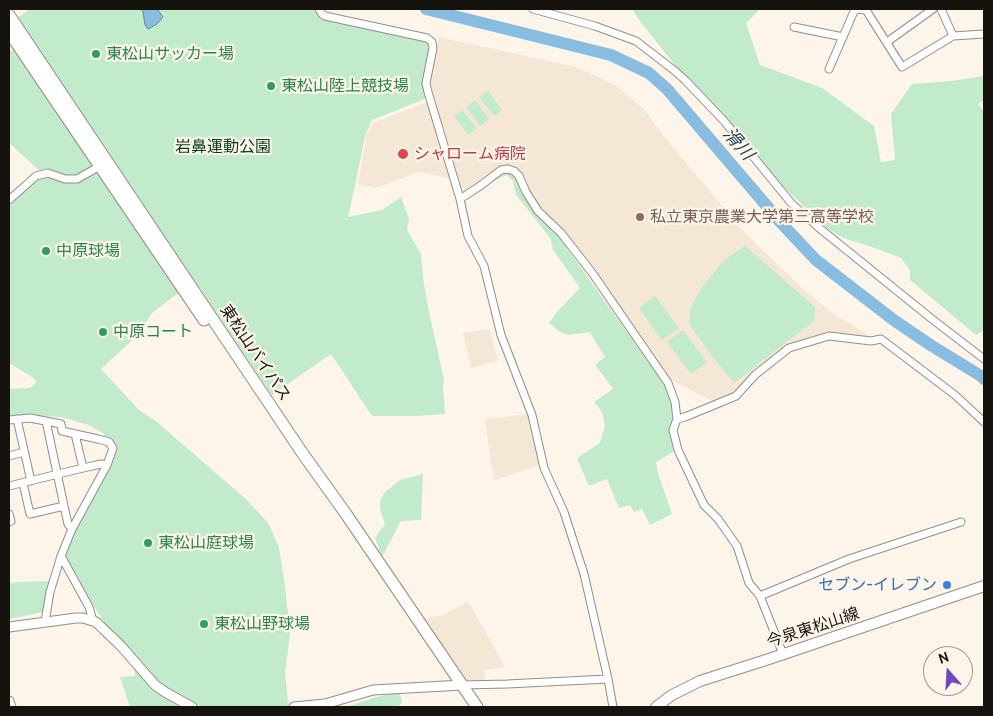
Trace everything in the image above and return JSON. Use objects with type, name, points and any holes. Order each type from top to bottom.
[{"type":"highway","name":"東松山バイパス","points":[[9,15],[303,454],[346,514],[458,685],[469,707]]},
{"type":"highway","name":"東松山バイパス","points":[[9,32],[458,685],[477,707]]},
{"type":"main road","name":"今泉東松山線","points":[[656,707],[672,695],[700,681],[984,586]]},
{"type":"street","points":[[319,9],[324,16],[430,40],[433,48],[426,83],[428,92],[460,199],[468,236],[484,266],[501,335],[532,415],[544,468],[564,512],[584,574],[613,707]]},
{"type":"street","points":[[533,9],[568,18],[636,41],[667,65],[685,80],[724,121],[792,204],[818,227],[984,359]]},
{"type":"street","points":[[829,68],[856,9],[867,9],[902,67],[953,36],[984,34]]},
{"type":"street","points":[[886,42],[933,9]]},
{"type":"street","points":[[941,9],[953,36]]},
{"type":"street","points":[[794,27],[843,37]]},
{"type":"street","points":[[9,200],[36,176],[48,173],[65,180],[76,179],[100,166]]},
{"type":"street","points":[[460,199],[501,170],[511,170],[517,173],[530,200],[538,211],[561,233],[593,274],[668,383],[675,402],[677,419],[673,430],[678,450],[704,505],[718,519],[737,546],[749,583],[760,596],[782,654]]},
{"type":"street","points":[[677,419],[736,396],[756,375],[789,348],[829,336],[871,341],[881,339],[949,389],[984,422]]},
{"type":"street","points":[[31,481],[13,419],[30,418],[61,424],[62,432],[109,442],[113,448],[107,465],[72,529],[60,556],[50,592],[45,622]]},
{"type":"street","points":[[46,421],[68,524],[72,529]]},
{"type":"street","points":[[75,434],[83,468]]},
{"type":"street","points":[[9,456],[24,452]]},
{"type":"street","points":[[9,486],[101,464],[107,465]]},
{"type":"street","points":[[23,483],[30,514],[64,506]]},
{"type":"street","points":[[9,514],[11,521],[9,522]]},
{"type":"street","points":[[760,596],[850,559],[961,522]]},
{"type":"street","points":[[60,556],[89,607],[93,620]]},
{"type":"street","points":[[9,627],[76,618],[93,620],[108,632],[155,685],[192,707]]},
{"type":"street","points":[[294,707],[326,704],[373,690],[608,679]]},
{"type":"street","points":[[9,700],[12,707]]},
{"type":"shaded area","name":"私立東京農業大学第三高等学校","points":[[439,37],[572,66],[618,87],[644,109],[666,139],[746,234],[802,288],[831,312],[868,335],[868,339],[829,334],[788,346],[735,394],[714,402],[671,380],[569,237],[542,210],[513,165],[500,166],[466,190],[461,187],[432,90],[431,80]]},
{"type":"shaded area","name":"シャローム病院","points":[[427,102],[451,179],[419,172],[376,188],[358,185],[366,136],[373,123]]},
{"type":"shaded area","points":[[490,329],[498,361],[471,368],[463,333]]},
{"type":"shaded area","points":[[528,414],[540,465],[495,480],[485,419]]},
{"type":"shaded area","points":[[468,601],[504,667],[484,670],[485,680],[473,681],[466,679],[424,619],[444,615]]},
{"type":"green space","name":"岩鼻運動公園","points":[[30,9],[315,9],[321,17],[422,40],[427,42],[429,47],[423,83],[425,99],[372,120],[365,136],[348,217],[382,210],[401,197],[409,219],[407,230],[421,254],[429,312],[444,380],[445,414],[372,416],[331,354],[272,395],[195,281],[152,313],[139,334],[101,369],[139,410],[157,422],[247,500],[269,524],[279,548],[291,626],[285,673],[288,702],[293,707],[130,707],[120,677],[135,676],[133,655],[105,624],[62,554],[116,449],[103,439],[104,434],[89,425],[61,417],[9,415],[9,389],[30,388],[36,383],[35,379],[9,363],[9,205],[40,175],[39,170],[9,143],[9,53],[27,33],[17,18]]},
{"type":"green space","points":[[632,9],[760,9],[746,23],[760,65],[822,88],[874,126],[881,162],[895,160],[891,114],[912,84],[984,76],[984,100],[978,104],[984,111],[984,330],[976,335],[910,280],[910,270],[901,258],[843,238],[824,226],[741,148]]},
{"type":"green space","points":[[488,91],[502,110],[494,116],[479,97]]},
{"type":"green space","points":[[475,100],[489,119],[480,126],[466,107]]},
{"type":"green space","points":[[462,110],[477,128],[468,135],[454,116]]},
{"type":"green space","points":[[506,172],[512,172],[523,196],[558,236],[666,386],[675,414],[670,430],[675,451],[656,462],[672,514],[650,525],[642,509],[634,512],[630,505],[619,508],[607,479],[591,485],[588,484],[577,458],[600,443],[605,425],[602,412],[594,402],[613,389],[595,365],[605,357],[590,332],[568,335],[549,323],[580,288],[553,250],[551,239],[516,195],[513,181],[507,175],[492,181],[491,179]]},
{"type":"green space","points":[[745,246],[815,307],[815,320],[734,383],[690,325],[690,311],[703,286],[723,262]]},
{"type":"green space","points":[[655,296],[679,328],[662,340],[639,308]]},
{"type":"green space","points":[[683,330],[707,362],[691,374],[667,342]]},
{"type":"green space","points":[[423,474],[421,520],[401,521],[382,557],[375,538],[385,524],[380,510],[380,500],[385,492],[400,480]]},
{"type":"green space","points":[[50,581],[44,612],[9,619],[9,583]]},
{"type":"green space","points":[[399,693],[402,700],[401,704],[396,707],[347,707],[373,698]]},
{"type":"water","points":[[141,9],[157,9],[163,17],[157,24],[148,29],[145,25]]},
{"type":"waterway","name":"滑川","points":[[426,9],[611,55],[649,73],[667,89],[783,225],[816,260],[895,321],[984,379]]},
{"type":"place","name":"東松山サッカー場","points":[[96,54]]},
{"type":"place","name":"東松山陸上競技場","points":[[271,86]]},
{"type":"place","name":"シャローム病院","points":[[403,154]]},
{"type":"place","name":"私立東京農業大学第三高等学校","points":[[640,217]]},
{"type":"place","name":"中原球場","points":[[46,251]]},
{"type":"place","name":"中原コート","points":[[103,332]]},
{"type":"place","name":"東松山庭球場","points":[[148,543]]},
{"type":"place","name":"セブン-イレブン","points":[[947,585]]},
{"type":"place","name":"東松山野球場","points":[[204,624]]}]
